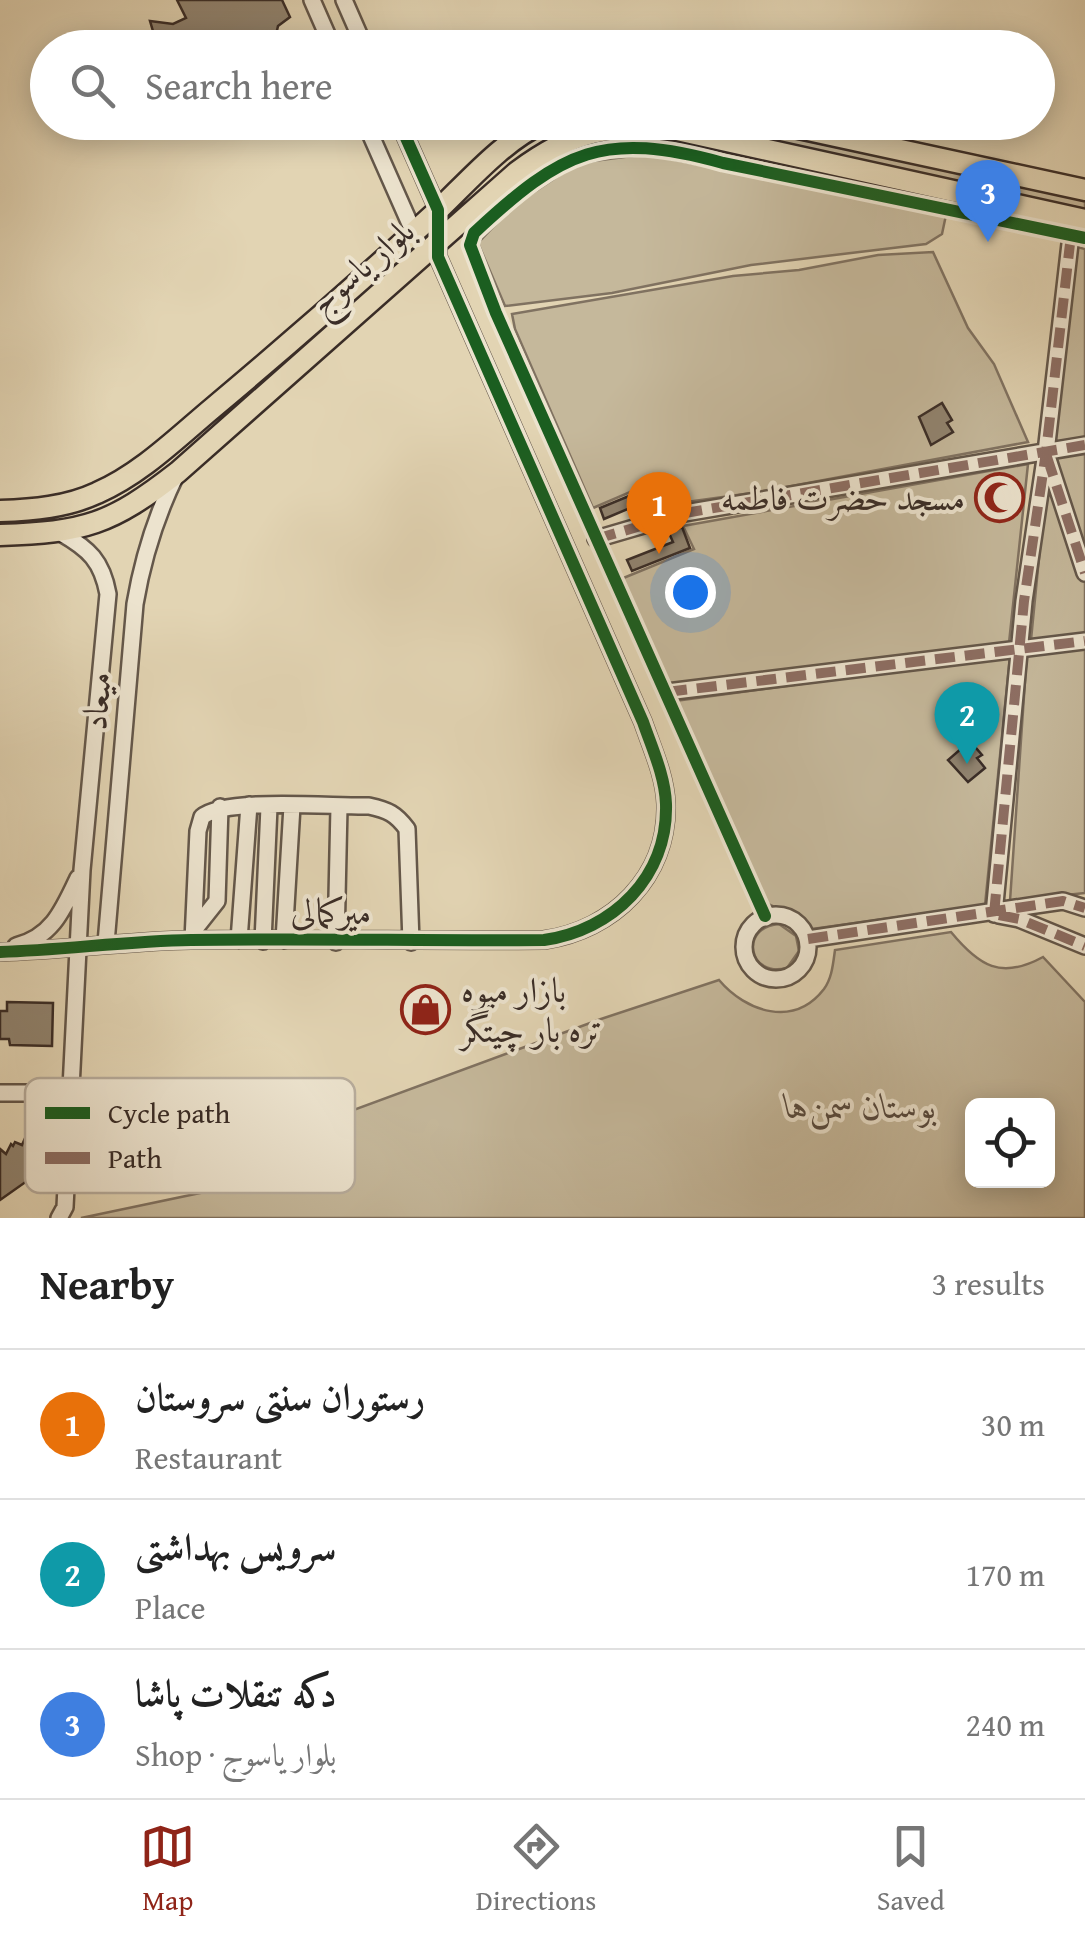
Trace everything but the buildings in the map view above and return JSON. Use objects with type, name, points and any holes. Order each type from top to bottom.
[{"type":"main road","name":"بلوار یاسوج","points":[[0,511],[72,502],[99,493],[146,464],[516,140]]},
{"type":"main road","name":"بلوار یاسوج","points":[[0,535],[61,533],[111,517],[143,499],[434,250],[534,159],[572,140]]},
{"type":"main road","name":"بلوار یاسوج","points":[[718,140],[1078,228]]},
{"type":"main road","points":[[854,140],[1085,190]]},
{"type":"street","points":[[312,0],[325,30]]},
{"type":"street","points":[[344,0],[357,30]]},
{"type":"street","points":[[373,140],[413,233],[434,250]]},
{"type":"street","points":[[407,140],[438,210],[434,250]]},
{"type":"street","points":[[994,914],[1024,601],[1078,228]]},
{"type":"street","name":"میرکمالی","points":[[0,951],[78,949],[193,935],[263,941],[544,940],[570,936],[620,910],[644,884],[665,824],[661,772],[643,722],[434,250]]},
{"type":"street","points":[[596,540],[685,514],[1085,445]]},
{"type":"street","points":[[1046,452],[1085,573]]},
{"type":"street","name":"میعاد","points":[[106,943],[135,604],[143,557],[157,515],[178,472]]},
{"type":"street","name":"میعاد","points":[[61,533],[88,549],[99,561],[108,594],[82,870],[74,1078]]},
{"type":"street","points":[[668,692],[1085,641]]},
{"type":"street","points":[[240,940],[249,805]]},
{"type":"street","points":[[284,940],[292,806]]},
{"type":"street","points":[[193,935],[202,818],[220,807],[370,806],[389,810],[407,829],[411,942]]},
{"type":"street","points":[[263,941],[269,807]]},
{"type":"street","points":[[336,942],[339,807]]},
{"type":"street","points":[[82,870],[84,886],[90,893],[108,890]]},
{"type":"street","points":[[0,951],[34,942],[46,934],[65,907],[82,870]]},
{"type":"street","points":[[808,939],[1063,902],[1085,908]]},
{"type":"street","points":[[994,914],[1019,918],[1085,946]]},
{"type":"street","points":[[765,916],[786,916],[796,921],[808,939],[806,960],[800,969],[783,979],[762,977],[744,953],[747,932],[765,916]]},
{"type":"street","points":[[0,1094],[25,1094]]},
{"type":"street","name":"میعاد","points":[[60,1218],[67,1193]]},
{"type":"green space","points":[[755,140],[803,140],[1085,199],[1085,209]]},
{"type":"green space","points":[[647,154],[946,215],[942,234],[926,244],[751,265],[612,293],[505,306],[478,243],[513,206],[578,163]]},
{"type":"green space","points":[[1074,246],[1085,249],[1085,438],[1050,442]]},
{"type":"green space","points":[[933,252],[968,328],[994,364],[1028,442],[759,492],[672,504],[658,480],[593,508],[515,329],[512,314],[733,276],[799,270],[878,255]]},
{"type":"green space","points":[[1085,451],[1085,634],[1031,640],[1049,456]]},
{"type":"green space","points":[[1028,464],[1009,643],[668,685],[621,579],[694,549],[683,526]]},
{"type":"green space","points":[[1085,647],[1085,893],[1010,901],[1027,652]]},
{"type":"green space","points":[[1010,656],[985,905],[812,929],[798,917],[757,896],[675,701]]},
{"type":"green space","points":[[779,924],[796,936],[799,951],[787,968],[774,969],[757,959],[754,942],[766,927]]},
{"type":"green space","name":"بوستان سمن‌ها","points":[[951,932],[971,953],[992,966],[1015,968],[1043,957],[1085,1002],[1085,1218],[81,1218],[200,1193],[355,1193],[355,1109],[719,980],[756,1007],[785,1012],[812,1001],[827,985],[835,950]]},
{"type":"marked path","points":[[994,914],[1024,601],[1071,235]]},
{"type":"marked path","points":[[596,539],[685,513],[1085,445]]},
{"type":"marked path","points":[[1047,457],[1085,573]]},
{"type":"marked path","points":[[667,692],[1085,641]]},
{"type":"marked path","points":[[808,939],[1063,901],[1085,908]]},
{"type":"marked path","points":[[999,915],[1019,919],[1085,946]]},
{"type":"cycle path","points":[[0,952],[191,940],[544,940],[592,925],[613,912],[632,896],[657,855],[666,804],[654,752],[438,257],[438,210],[407,140]]},
{"type":"cycle path","points":[[765,916],[496,313],[470,245],[474,233],[534,182],[560,166],[587,154],[646,148],[1085,238]]},
{"type":"place","name":"دکه تنقلات پاشا","points":[[988,242]]},
{"type":"place","name":"مسجد حضرت فاطمه","points":[[1000,497]]},
{"type":"place","name":"رستوران سنتی سروستان","points":[[659,554]]},
{"type":"place","name":"سرویس بهداشتی","points":[[967,764]]},
{"type":"place","name":"بازار میوه تره بار چیتگر","points":[[426,1009]]}]
